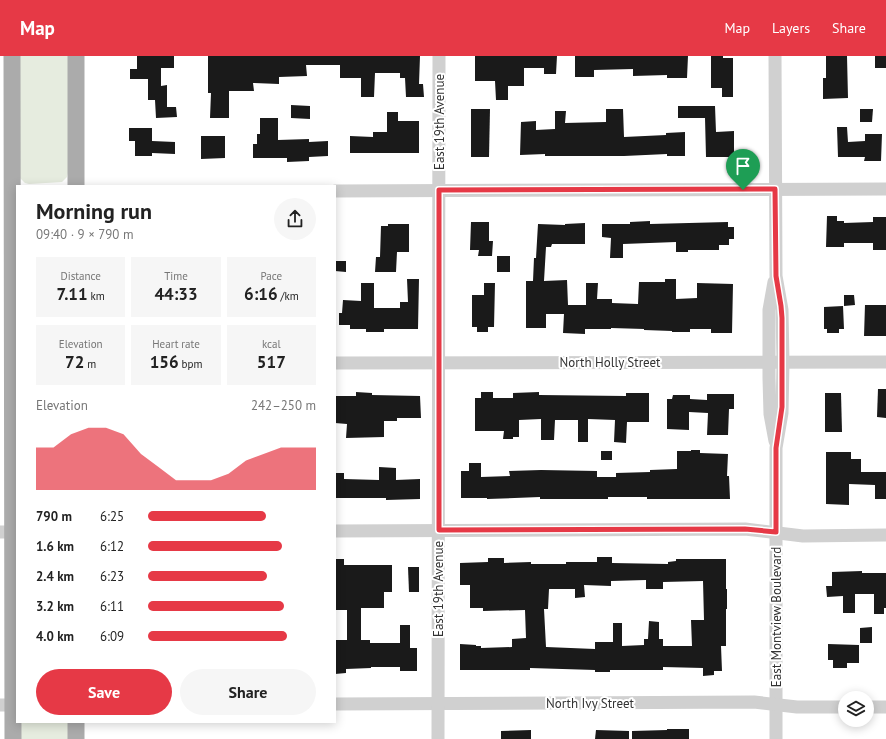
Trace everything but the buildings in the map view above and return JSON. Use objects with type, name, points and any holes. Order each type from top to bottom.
[{"type":"main road","points":[[12,56],[10,192],[10,532],[6,705],[13,739]]},
{"type":"main road","points":[[76,56],[76,185]]},
{"type":"main road","points":[[76,723],[76,739]]},
{"type":"street","name":"East 19th Avenue","points":[[438,739],[439,56]]},
{"type":"street","name":"East Montview Boulevard","points":[[775,56],[776,276],[782,310],[782,413],[776,448],[776,739]]},
{"type":"street","points":[[336,191],[886,189]]},
{"type":"street","name":"East Montview Boulevard","points":[[776,276],[769,310],[770,414],[776,448]]},
{"type":"street","name":"North Holly Street","points":[[336,363],[886,362]]},
{"type":"street","points":[[336,531],[745,529],[803,536],[886,535]]},
{"type":"street","name":"North Ivy Street","points":[[336,704],[754,702],[804,707],[838,707]]},
{"type":"street","points":[[874,707],[886,707]]},
{"type":"shaded area","points":[[19,56],[68,56],[68,173],[67,177],[62,182],[29,184],[25,183],[20,178]]},
{"type":"shaded area","points":[[19,723],[69,723],[69,739],[19,739]]},
{"type":"route","points":[[775,189],[776,276],[782,318],[782,407],[776,448],[776,532],[754,529],[439,530],[439,190],[743,190],[775,189]]}]
